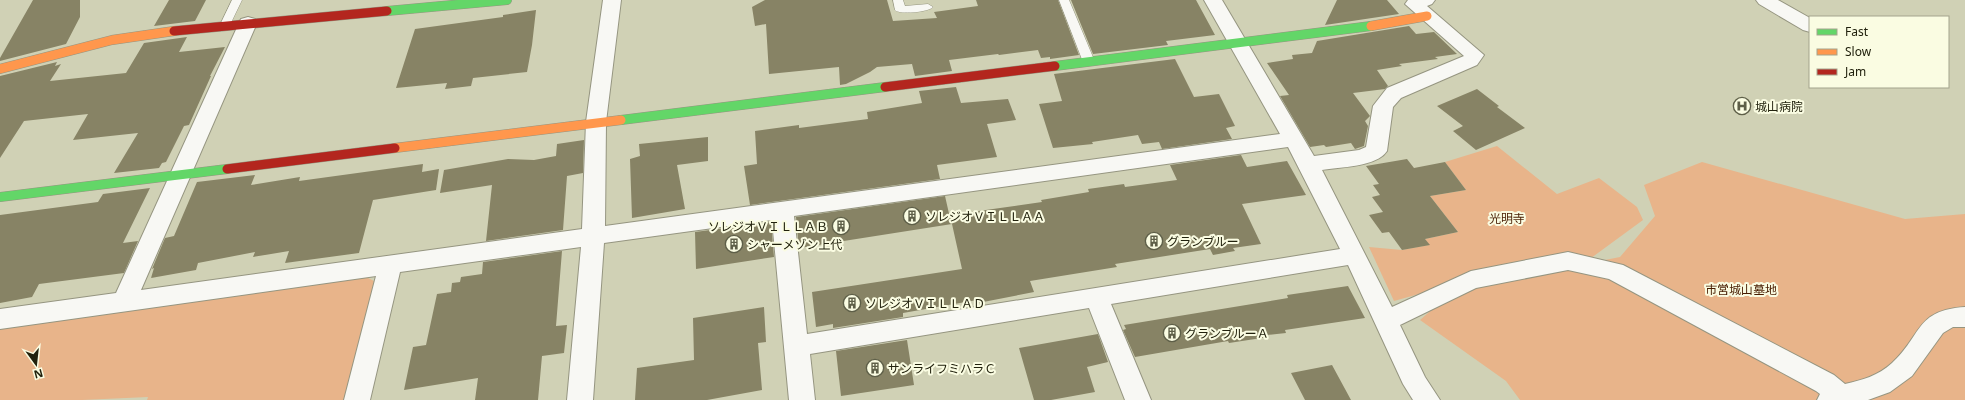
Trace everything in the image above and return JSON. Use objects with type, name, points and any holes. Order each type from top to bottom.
[{"type":"street","points":[[0,70],[112,40],[170,31],[507,0]]},
{"type":"street","points":[[580,400],[593,236],[596,122],[612,0]]},
{"type":"street","points":[[1213,0],[1308,164],[1355,255],[1416,384],[1427,400]]},
{"type":"street","points":[[1765,0],[1809,25]]},
{"type":"street","points":[[0,197],[1348,30],[1420,5],[1474,55],[1470,61],[1394,93],[1383,106],[1376,151],[1363,156],[1308,164]]},
{"type":"street","points":[[124,302],[248,23]]},
{"type":"street","points":[[0,319],[1292,138]]},
{"type":"street","points":[[782,210],[802,400]]},
{"type":"street","points":[[797,346],[1355,255]]},
{"type":"street","points":[[1386,321],[1471,280],[1568,261],[1615,271],[1824,384],[1835,398],[1884,383],[1903,369],[1932,327],[1943,320],[1965,317]]},
{"type":"street","points":[[357,400],[390,264]]},
{"type":"street","points":[[1097,298],[1138,400]]},
{"type":"lane","points":[[225,25],[237,0]]},
{"type":"lane","points":[[898,0],[900,10],[928,7]]},
{"type":"lane","points":[[1064,0],[1089,62]]},
{"type":"green space","name":"光明寺","points":[[1497,146],[1557,194],[1599,178],[1637,207],[1643,220],[1587,261],[1553,256],[1394,301],[1369,247],[1402,250],[1429,245],[1425,239],[1458,232],[1430,196],[1466,190],[1445,162]]},
{"type":"green space","name":"市営城山墓地","points":[[1702,162],[1905,219],[1965,214],[1965,400],[1520,400],[1506,381],[1420,320],[1443,300],[1479,285],[1620,257],[1655,216],[1644,185]]},
{"type":"green space","points":[[364,276],[374,281],[346,400],[147,400],[148,397],[82,400],[0,400],[0,327]]},
{"type":"building","points":[[33,0],[80,0],[80,17],[66,44],[0,61],[0,58]]},
{"type":"building","points":[[169,0],[206,0],[195,21],[154,26]]},
{"type":"building","points":[[765,0],[887,0],[893,21],[937,18],[934,12],[978,6],[976,0],[1058,0],[1079,55],[1050,59],[1050,57],[1041,58],[1038,50],[949,60],[952,71],[915,76],[912,64],[877,67],[846,84],[840,85],[839,67],[769,74],[766,24],[755,26],[752,7]]},
{"type":"building","points":[[1071,0],[1196,0],[1215,35],[1166,41],[1168,45],[1093,54]]},
{"type":"building","points":[[1337,0],[1387,0],[1399,14],[1325,25]]},
{"type":"building","points":[[536,10],[527,72],[473,78],[471,86],[445,89],[447,83],[396,88],[415,29],[503,17],[503,15]]},
{"type":"building","points":[[1409,26],[1416,34],[1434,32],[1457,54],[1435,57],[1438,59],[1399,64],[1402,66],[1377,70],[1388,86],[1385,89],[1353,93],[1370,116],[1365,121],[1368,126],[1364,146],[1355,149],[1351,143],[1326,147],[1324,145],[1310,147],[1280,96],[1289,95],[1267,63],[1293,59],[1292,55],[1312,53],[1317,41]]},
{"type":"building","points":[[187,37],[179,52],[225,47],[210,76],[189,125],[184,126],[166,162],[162,163],[159,168],[114,173],[138,133],[73,140],[88,114],[24,121],[0,158],[0,76],[57,62],[55,66],[61,64],[50,81],[126,73],[144,43]]},
{"type":"building","points":[[1175,59],[1194,97],[1219,94],[1235,126],[1226,128],[1232,139],[1162,149],[1159,142],[1142,144],[1138,135],[1092,142],[1093,144],[1053,148],[1039,104],[1062,101],[1054,74]]},
{"type":"building","points":[[956,87],[961,103],[1008,99],[1016,120],[987,124],[997,157],[937,165],[940,179],[750,205],[744,166],[757,164],[755,131],[799,125],[799,128],[868,119],[867,112],[922,103],[919,91]]},
{"type":"building","points":[[1477,89],[1499,106],[1497,107],[1525,128],[1476,150],[1453,131],[1463,126],[1437,106]]},
{"type":"building","points":[[708,137],[708,161],[677,165],[685,209],[632,218],[630,159],[640,156],[639,144]]},
{"type":"building","points":[[584,140],[583,173],[567,176],[563,230],[486,241],[492,185],[440,193],[444,170],[508,159],[534,160],[556,156],[557,144]]},
{"type":"building","points":[[1241,155],[1247,167],[1287,161],[1306,195],[1242,204],[1261,244],[1233,248],[1235,251],[1213,255],[1210,249],[1115,264],[1117,267],[1030,281],[1034,292],[978,303],[977,300],[903,313],[903,317],[833,328],[833,324],[816,327],[812,292],[962,269],[952,224],[799,248],[796,217],[945,196],[950,218],[950,215],[1042,202],[1041,200],[1089,192],[1088,189],[1124,184],[1125,187],[1177,180],[1170,165]]},
{"type":"building","points":[[1407,159],[1414,168],[1445,162],[1466,190],[1430,196],[1458,232],[1425,239],[1430,245],[1402,250],[1389,232],[1382,233],[1369,215],[1383,212],[1372,197],[1380,195],[1373,185],[1379,184],[1366,166]]},
{"type":"building","points":[[423,164],[422,172],[439,169],[436,190],[373,200],[359,253],[285,263],[289,251],[253,257],[255,252],[198,263],[196,270],[151,278],[154,268],[152,269],[165,238],[174,236],[197,182],[255,175],[251,185],[300,177],[299,181]]},
{"type":"building","points":[[150,188],[123,243],[138,241],[124,273],[39,284],[32,297],[0,303],[0,215],[98,202],[103,194]]},
{"type":"building","name":"シャーメゾン上代","points":[[771,222],[774,257],[696,269],[695,232]]},
{"type":"building","points":[[562,251],[556,326],[567,325],[564,353],[542,356],[538,400],[475,400],[478,378],[404,390],[413,347],[426,345],[437,294],[451,292],[452,283],[460,282],[461,277],[482,274],[483,262]]},
{"type":"building","points":[[1348,286],[1365,318],[1285,330],[1286,333],[1267,335],[1268,337],[1229,343],[1228,341],[1135,357],[1123,330],[1126,329],[1124,325],[1288,298],[1287,295]]},
{"type":"building","points":[[764,307],[766,342],[758,343],[762,390],[707,400],[635,400],[637,368],[694,360],[693,318]]},
{"type":"building","points":[[1098,334],[1108,362],[1087,367],[1095,392],[1051,400],[1034,400],[1019,348]]},
{"type":"building","name":"サンライフミハラＣ","points":[[907,340],[914,385],[841,396],[836,351]]},
{"type":"building","points":[[1332,365],[1351,400],[1305,400],[1291,373]]},
{"type":"traffic: fast","points":[[387,11],[507,0]]},
{"type":"traffic: fast","points":[[1055,66],[1371,26]]},
{"type":"traffic: fast","points":[[621,120],[885,87]]},
{"type":"traffic: fast","points":[[0,197],[227,169]]},
{"type":"traffic: slow","points":[[1371,26],[1427,16]]},
{"type":"traffic: slow","points":[[0,69],[112,40],[174,31]]},
{"type":"traffic: slow","points":[[395,148],[621,120]]},
{"type":"traffic: jam","points":[[174,31],[387,11]]},
{"type":"traffic: jam","points":[[885,87],[1055,66]]},
{"type":"traffic: jam","points":[[227,169],[395,148]]},
{"type":"place","name":"城山病院","points":[[1742,106]]},
{"type":"place","name":"ソレジオＶＩＬＬＡＡ","points":[[912,216]]},
{"type":"place","name":"ソレジオＶＩＬＬＡＢ","points":[[841,226]]},
{"type":"place","name":"グランブルー","points":[[1154,241]]},
{"type":"place","name":"シャーメゾン上代","points":[[734,244]]},
{"type":"place","name":"ソレジオＶＩＬＬＡＤ","points":[[852,303]]},
{"type":"place","name":"グランブルーＡ","points":[[1172,333]]},
{"type":"place","name":"サンライフミハラＣ","points":[[875,368]]}]
